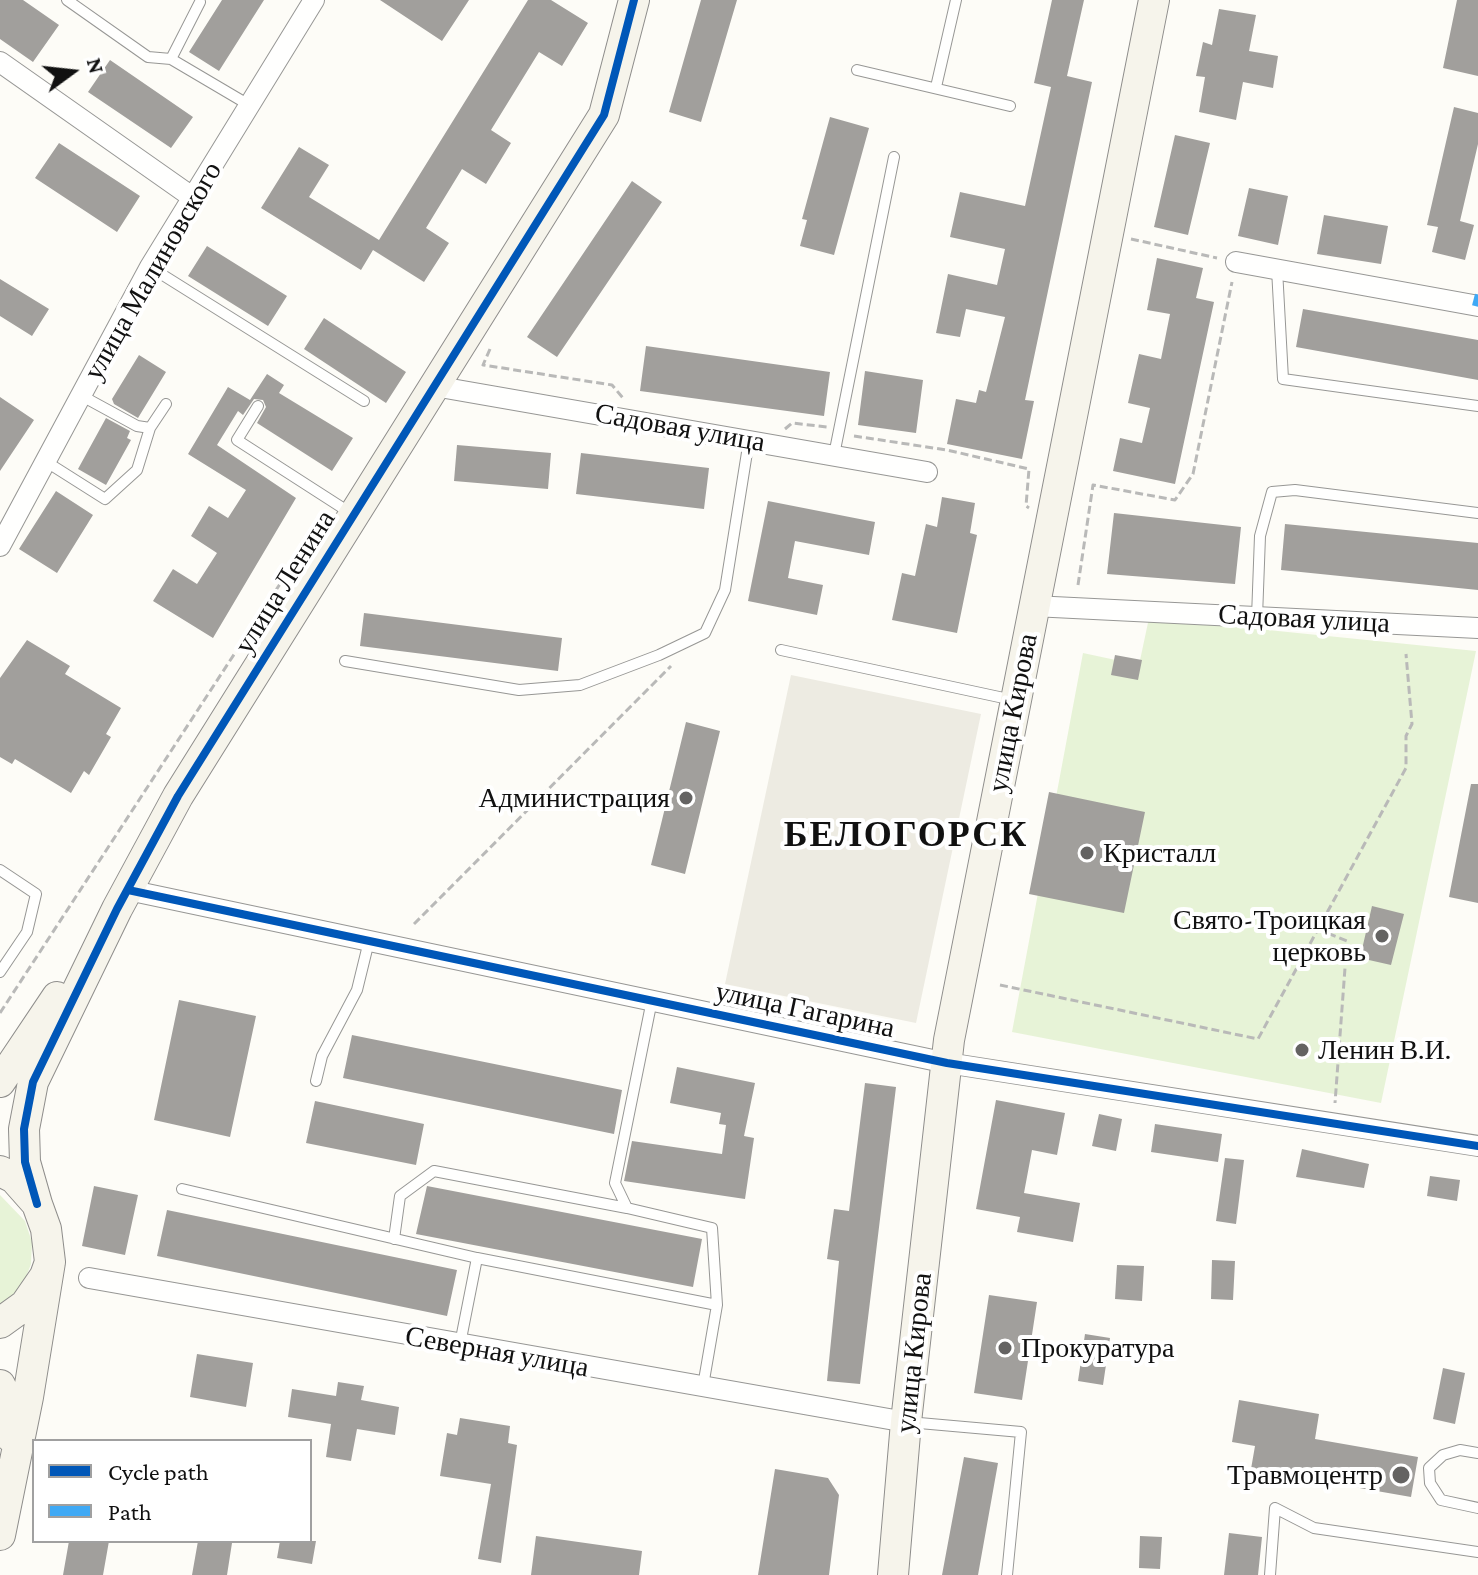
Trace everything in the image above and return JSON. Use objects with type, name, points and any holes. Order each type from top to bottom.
[{"type":"street","name":"улица Малиновского","points":[[0,546],[150,267],[314,0]]},
{"type":"street","name":"улица Кирова","points":[[893,1575],[906,1422],[947,1063],[1033,606],[1154,0]]},
{"type":"street","name":"улица Ленина","points":[[50,1262],[46,1229],[25,1162],[24,1129],[33,1082],[122,900],[178,796],[604,115],[633,1]]},
{"type":"street","points":[[0,62],[192,197]]},
{"type":"street","points":[[1236,262],[1478,306]]},
{"type":"street","name":"Садовая улица","points":[[434,386],[927,472]]},
{"type":"street","name":"Садовая улица","points":[[1033,606],[1478,628]]},
{"type":"street","points":[[0,1082],[122,900]]},
{"type":"street","name":"улица Гагарина","points":[[122,900],[369,941],[947,1063],[1478,1146]]},
{"type":"street","points":[[0,1171],[14,1178],[37,1204]]},
{"type":"street","points":[[0,1323],[25,1305],[45,1276],[50,1262]]},
{"type":"street","points":[[0,1535],[28,1397],[50,1262]]},
{"type":"street","name":"Северная улица","points":[[89,1278],[459,1346],[906,1422]]},
{"type":"street","points":[[0,1385],[8,1401],[13,1462]]},
{"type":"lane","points":[[67,0],[148,57],[171,59],[249,105]]},
{"type":"lane","points":[[936,87],[956,0]]},
{"type":"lane","points":[[171,59],[200,2]]},
{"type":"lane","points":[[857,70],[1010,106]]},
{"type":"lane","points":[[834,455],[894,157]]},
{"type":"lane","points":[[150,267],[364,401]]},
{"type":"lane","points":[[1277,269],[1283,379],[1478,406]]},
{"type":"lane","points":[[82,396],[137,426],[150,428]]},
{"type":"lane","points":[[45,461],[105,499],[137,470],[150,428],[166,404]]},
{"type":"lane","points":[[258,406],[237,440],[352,514]]},
{"type":"lane","points":[[345,661],[519,690],[580,685],[705,633],[725,590],[749,440]]},
{"type":"lane","points":[[1257,617],[1260,536],[1272,492],[1295,490],[1478,513]]},
{"type":"lane","points":[[781,650],[1015,700]]},
{"type":"lane","points":[[0,870],[36,894],[27,932],[0,972]]},
{"type":"lane","points":[[316,1081],[322,1056],[357,990],[369,941]]},
{"type":"lane","points":[[627,1208],[615,1183],[652,1000]]},
{"type":"lane","points":[[394,1239],[400,1196],[434,1171],[627,1208],[712,1228],[717,1305],[702,1388]]},
{"type":"lane","points":[[182,1189],[477,1258],[717,1305]]},
{"type":"lane","points":[[459,1346],[477,1258]]},
{"type":"lane","points":[[906,1422],[1021,1432],[1007,1575]]},
{"type":"lane","points":[[1478,1453],[1460,1450],[1443,1455],[1429,1468],[1430,1483],[1441,1500],[1478,1508]]},
{"type":"lane","points":[[1270,1575],[1275,1508],[1314,1528],[1478,1552]]},
{"type":"path","points":[[1078,585],[1093,485],[1175,500],[1193,474],[1236,262],[1107,233]]},
{"type":"path","points":[[490,349],[483,365],[612,385],[623,400]]},
{"type":"path","points":[[781,432],[792,423],[838,430],[859,438],[947,450],[1029,469],[1026,506],[1033,509]]},
{"type":"path","points":[[0,1013],[282,581]]},
{"type":"path","points":[[1000,985],[1258,1039],[1406,768],[1406,736],[1412,724],[1406,654]]},
{"type":"path","points":[[414,924],[671,666]]},
{"type":"path","points":[[1317,929],[1347,941],[1333,1123]]},
{"type":"green space","points":[[1149,618],[1476,651],[1381,1103],[1012,1032],[1083,653],[1139,665]]},
{"type":"green space","points":[[0,1195],[25,1221],[32,1242],[31,1264],[23,1285],[0,1307]]},
{"type":"shaded area","points":[[791,675],[981,714],[916,1023],[725,984]]},
{"type":"building","points":[[0,0],[23,0],[59,25],[33,62],[0,39]]},
{"type":"building","points":[[222,0],[264,0],[219,71],[189,52]]},
{"type":"building","points":[[380,0],[469,0],[442,41]]},
{"type":"building","points":[[528,0],[551,0],[588,23],[562,66],[539,52],[491,130],[511,143],[486,184],[462,169],[426,228],[449,243],[424,282],[373,250],[361,270],[261,208],[299,147],[329,165],[309,197],[379,240]]},
{"type":"building","points":[[701,0],[737,0],[701,122],[669,112]]},
{"type":"building","points":[[1052,0],[1084,0],[1067,76],[1092,82],[1025,400],[1034,401],[1022,459],[947,444],[956,399],[976,403],[979,390],[986,392],[1005,317],[966,309],[960,337],[936,333],[948,274],[997,285],[1005,249],[950,237],[960,192],[1025,206],[1051,87],[1034,83]]},
{"type":"building","points":[[1457,0],[1478,0],[1478,76],[1443,68]]},
{"type":"building","points":[[1219,9],[1256,15],[1249,51],[1278,56],[1273,88],[1243,82],[1236,120],[1199,112],[1205,77],[1196,76],[1203,42],[1212,45]]},
{"type":"building","points":[[110,60],[193,117],[171,148],[88,92]]},
{"type":"building","points":[[1454,107],[1478,113],[1478,144],[1460,221],[1474,225],[1465,260],[1432,252],[1438,227],[1427,225]]},
{"type":"building","points":[[830,117],[869,128],[834,255],[800,246],[807,220],[802,219]]},
{"type":"building","points":[[1175,135],[1210,143],[1188,235],[1154,227]]},
{"type":"building","points":[[59,143],[140,196],[117,232],[35,178]]},
{"type":"building","points":[[632,181],[662,202],[557,357],[527,337]]},
{"type":"building","points":[[1249,188],[1288,196],[1278,245],[1238,236]]},
{"type":"building","points":[[1324,215],[1388,226],[1381,264],[1317,254]]},
{"type":"building","points":[[207,246],[287,296],[268,326],[188,276]]},
{"type":"building","points":[[1157,258],[1203,268],[1196,298],[1214,302],[1175,484],[1113,471],[1120,438],[1142,443],[1150,408],[1128,403],[1139,354],[1161,359],[1170,314],[1147,310]]},
{"type":"building","points":[[0,279],[49,309],[32,336],[0,316]]},
{"type":"building","points":[[1303,309],[1478,340],[1478,380],[1296,347]]},
{"type":"building","points":[[324,318],[406,372],[386,403],[304,349]]},
{"type":"building","points":[[646,346],[830,372],[824,416],[640,391]]},
{"type":"building","points":[[139,355],[166,372],[138,418],[114,404],[112,399]]},
{"type":"building","points":[[865,371],[923,380],[916,433],[858,425]]},
{"type":"building","points":[[267,374],[284,385],[279,393],[353,438],[332,471],[257,423],[266,407],[263,400],[254,399],[243,415],[238,411],[217,445],[296,498],[213,638],[153,601],[173,569],[197,584],[217,553],[191,536],[209,506],[228,518],[246,490],[188,454],[228,387],[250,400]]},
{"type":"building","points":[[0,397],[34,420],[0,471]]},
{"type":"building","points":[[106,418],[130,431],[127,438],[131,440],[106,485],[78,469]]},
{"type":"building","points":[[457,445],[551,453],[548,489],[454,481]]},
{"type":"building","points":[[581,453],[709,468],[704,509],[576,494]]},
{"type":"building","points":[[56,491],[93,515],[57,573],[19,549]]},
{"type":"building","points":[[942,497],[975,503],[970,533],[977,535],[957,633],[892,620],[902,573],[915,576],[926,524],[937,527]]},
{"type":"building","points":[[768,501],[875,522],[869,555],[795,541],[788,578],[823,585],[817,615],[748,601]]},
{"type":"building","points":[[1114,513],[1241,527],[1235,584],[1107,574]]},
{"type":"building","points":[[1285,524],[1478,543],[1478,590],[1281,570]]},
{"type":"building","points":[[364,613],[562,638],[558,671],[360,646]]},
{"type":"building","points":[[27,640],[70,666],[65,674],[121,708],[106,734],[111,737],[89,775],[84,771],[71,793],[15,759],[12,764],[0,757],[0,678]]},
{"type":"building","points":[[1115,655],[1142,660],[1138,680],[1111,675]]},
{"type":"building","name":"Администрация","points":[[686,722],[720,731],[685,874],[651,865]]},
{"type":"building","points":[[1471,784],[1478,784],[1478,903],[1449,897]]},
{"type":"building","name":"Кристалл","points":[[1049,792],[1145,812],[1124,913],[1029,894]]},
{"type":"building","name":"Свято-Троицкая церковь","points":[[1372,906],[1404,914],[1391,965],[1360,958]]},
{"type":"building","points":[[179,1000],[256,1016],[230,1137],[154,1120]]},
{"type":"building","points":[[352,1035],[622,1090],[614,1134],[343,1078]]},
{"type":"building","points":[[677,1067],[755,1083],[744,1136],[754,1138],[745,1199],[624,1181],[632,1141],[722,1154],[726,1125],[719,1124],[721,1113],[670,1103]]},
{"type":"building","points":[[865,1083],[896,1087],[860,1384],[827,1381],[839,1261],[827,1259],[834,1209],[849,1211]]},
{"type":"building","points":[[996,1100],[1065,1113],[1057,1155],[1032,1150],[1024,1193],[1080,1203],[1073,1242],[1017,1232],[1020,1217],[976,1209]]},
{"type":"building","points":[[315,1101],[424,1124],[416,1165],[306,1143]]},
{"type":"building","points":[[1099,1114],[1122,1119],[1116,1151],[1092,1146]]},
{"type":"building","points":[[1155,1124],[1222,1134],[1218,1162],[1151,1152]]},
{"type":"building","points":[[1302,1149],[1369,1164],[1364,1188],[1296,1177]]},
{"type":"building","points":[[1225,1158],[1244,1160],[1236,1224],[1216,1221]]},
{"type":"building","points":[[1430,1176],[1460,1180],[1457,1201],[1427,1196]]},
{"type":"building","points":[[94,1186],[138,1195],[125,1255],[82,1246]]},
{"type":"building","points":[[427,1186],[702,1239],[693,1287],[416,1234]]},
{"type":"building","points":[[167,1210],[457,1270],[447,1316],[157,1256]]},
{"type":"building","points":[[1212,1260],[1235,1261],[1233,1300],[1211,1299]]},
{"type":"building","points":[[1117,1265],[1144,1266],[1142,1301],[1115,1299]]},
{"type":"building","name":"Прокуратура","points":[[989,1295],[1037,1302],[1022,1400],[974,1393]]},
{"type":"building","points":[[1085,1334],[1110,1338],[1103,1385],[1078,1381]]},
{"type":"building","points":[[197,1354],[253,1363],[246,1407],[190,1397]]},
{"type":"building","points":[[1443,1368],[1465,1373],[1455,1424],[1433,1419]]},
{"type":"building","points":[[338,1382],[364,1386],[361,1400],[399,1407],[395,1435],[357,1429],[351,1461],[326,1457],[331,1424],[288,1417],[292,1389],[336,1396]]},
{"type":"building","points":[[1239,1400],[1319,1414],[1315,1439],[1418,1457],[1411,1497],[1251,1469],[1255,1446],[1232,1442]]},
{"type":"building","points":[[460,1418],[510,1426],[508,1443],[517,1445],[501,1563],[478,1559],[491,1484],[440,1476],[447,1433],[457,1435]]},
{"type":"building","points":[[964,1457],[998,1463],[978,1575],[942,1575]]},
{"type":"building","points":[[775,1469],[828,1478],[839,1495],[829,1575],[758,1575]]},
{"type":"building","points":[[1229,1533],[1262,1537],[1258,1575],[1224,1575]]},
{"type":"building","points":[[536,1536],[642,1551],[639,1575],[531,1575]]},
{"type":"building","points":[[1140,1536],[1162,1537],[1160,1569],[1139,1568]]},
{"type":"building","points":[[316,1541],[312,1564],[277,1558],[280,1543]]},
{"type":"building","points":[[69,1543],[109,1543],[103,1575],[63,1575]]},
{"type":"building","points":[[198,1543],[232,1543],[227,1575],[192,1575]]},
{"type":"marked path","points":[[1475,306],[1478,294]]},
{"type":"cycle path","points":[[37,1204],[25,1162],[24,1129],[33,1082],[117,909],[178,796],[604,115],[634,0]]},
{"type":"cycle path","points":[[128,890],[947,1063],[1478,1146]]},
{"type":"place","name":"Администрация","points":[[686,798]]},
{"type":"place","name":"Кристалл","points":[[1087,853]]},
{"type":"place","name":"Свято-Троицкая церковь","points":[[1382,936]]},
{"type":"place","name":"Ленин В.И.","points":[[1302,1050]]},
{"type":"place","name":"Прокуратура","points":[[1005,1348]]},
{"type":"place","name":"Травмоцентр","points":[[1401,1475]]},
{"type":"district","name":"БЕЛОГОРСК","points":[[906,835]]}]
